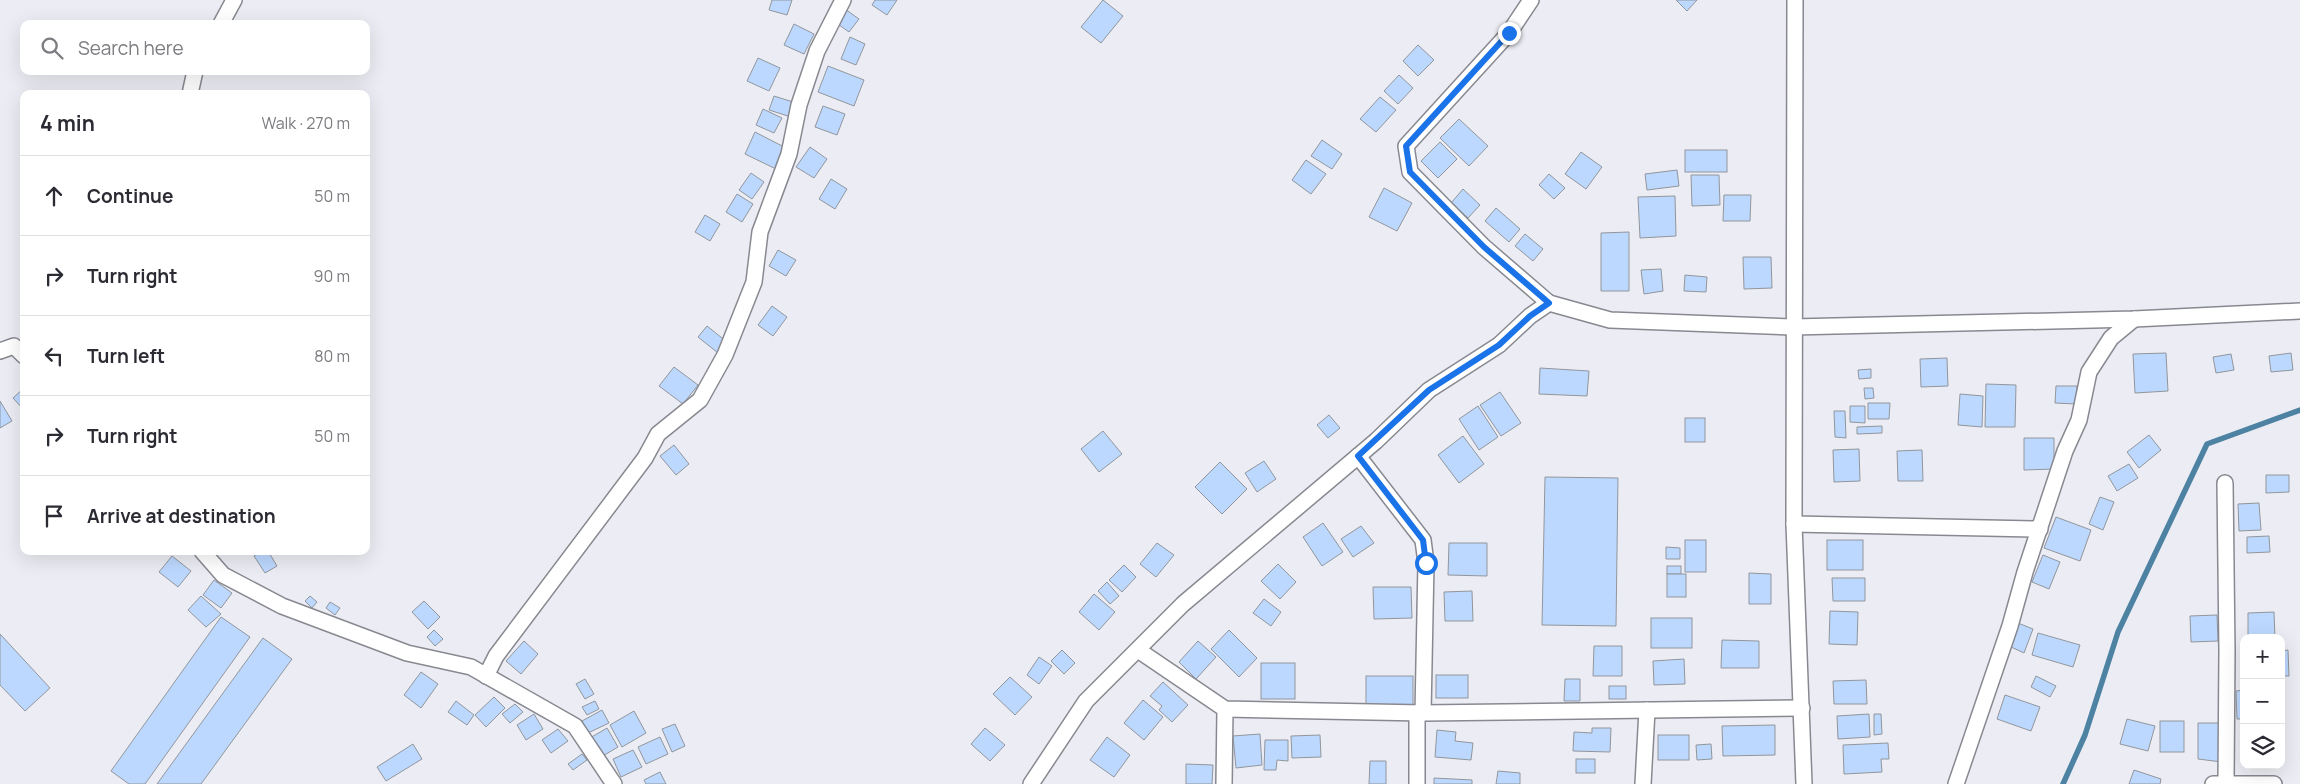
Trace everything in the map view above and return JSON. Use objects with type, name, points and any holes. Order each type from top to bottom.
[{"type":"street","points":[[223,20],[234,0]]},
{"type":"street","points":[[486,676],[496,656],[645,458],[658,434],[700,400],[725,355],[754,282],[760,232],[789,154],[799,105],[817,52],[843,0]]},
{"type":"street","points":[[1531,0],[1509,33],[1406,146],[1410,172],[1484,247],[1549,303],[1610,320],[1794,327],[2134,319],[2300,311]]},
{"type":"street","points":[[1795,0],[1794,524],[1804,784]]},
{"type":"street","points":[[191,90],[194,75]]},
{"type":"street","points":[[1034,783],[1086,701],[1183,604],[1358,456],[1429,390],[1499,345],[1530,316],[1549,303]]},
{"type":"street","points":[[1956,784],[2065,451],[2079,420],[2089,372],[2111,338],[2134,319]]},
{"type":"street","points":[[1358,456],[1423,540],[1426,563],[1417,784]]},
{"type":"street","points":[[2225,483],[2226,783]]},
{"type":"street","points":[[1794,524],[2040,529]]},
{"type":"street","points":[[206,555],[223,575],[282,606],[406,653],[471,667],[575,726],[614,784]]},
{"type":"street","points":[[1138,650],[1225,708],[1420,713],[1802,708]]},
{"type":"street","points":[[1224,784],[1225,708]]},
{"type":"street","points":[[1643,784],[1647,710]]},
{"type":"street","points":[[2213,784],[2274,784]]},
{"type":"building","points":[[772,0],[792,0],[787,15],[769,10]]},
{"type":"building","points":[[875,0],[897,0],[887,15],[872,5]]},
{"type":"building","points":[[1103,0],[1123,16],[1101,43],[1081,27]]},
{"type":"building","points":[[1676,0],[1697,0],[1687,11]]},
{"type":"building","points":[[845,9],[859,19],[849,32],[835,22]]},
{"type":"building","points":[[794,24],[814,34],[804,54],[784,45]]},
{"type":"building","points":[[850,37],[865,44],[856,65],[841,59]]},
{"type":"building","points":[[1418,45],[1434,60],[1418,76],[1403,61]]},
{"type":"building","points":[[758,58],[780,68],[769,91],[747,81]]},
{"type":"building","points":[[828,66],[864,80],[854,106],[818,92]]},
{"type":"building","points":[[1399,75],[1413,88],[1398,104],[1384,91]]},
{"type":"building","points":[[774,96],[793,102],[788,116],[769,110]]},
{"type":"building","points":[[1380,97],[1396,110],[1376,132],[1360,119]]},
{"type":"building","points":[[823,106],[845,114],[837,135],[815,127]]},
{"type":"building","points":[[763,109],[782,118],[774,133],[756,125]]},
{"type":"building","points":[[1459,119],[1488,146],[1469,166],[1440,138]]},
{"type":"building","points":[[755,132],[786,148],[776,169],[745,154]]},
{"type":"building","points":[[1322,140],[1342,154],[1332,169],[1311,156]]},
{"type":"building","points":[[1440,142],[1457,159],[1438,178],[1421,161]]},
{"type":"building","points":[[810,147],[827,159],[814,178],[796,167]]},
{"type":"building","points":[[1685,150],[1727,150],[1727,172],[1685,172]]},
{"type":"building","points":[[1581,152],[1602,167],[1586,189],[1565,174]]},
{"type":"building","points":[[1306,160],[1326,174],[1311,194],[1292,180]]},
{"type":"building","points":[[1677,170],[1679,186],[1647,190],[1645,174]]},
{"type":"building","points":[[751,173],[764,182],[752,199],[739,190]]},
{"type":"building","points":[[1549,174],[1565,188],[1554,199],[1539,185]]},
{"type":"building","points":[[1691,175],[1719,175],[1720,205],[1692,206]]},
{"type":"building","points":[[831,179],[847,189],[835,209],[819,199]]},
{"type":"building","points":[[1384,188],[1412,203],[1397,231],[1369,217]]},
{"type":"building","points":[[1463,189],[1480,205],[1468,218],[1451,203]]},
{"type":"building","points":[[737,194],[753,204],[742,222],[726,212]]},
{"type":"building","points":[[1724,195],[1751,195],[1750,221],[1723,221]]},
{"type":"building","points":[[1675,196],[1676,236],[1640,238],[1638,197]]},
{"type":"building","points":[[1496,208],[1520,229],[1509,242],[1485,221]]},
{"type":"building","points":[[705,215],[720,224],[710,241],[695,232]]},
{"type":"building","points":[[1629,232],[1629,291],[1601,291],[1601,233]]},
{"type":"building","points":[[1525,234],[1543,249],[1533,261],[1515,246]]},
{"type":"building","points":[[778,250],[796,260],[786,276],[769,266]]},
{"type":"building","points":[[1743,257],[1771,257],[1772,288],[1744,289]]},
{"type":"building","points":[[1661,269],[1663,291],[1644,294],[1641,270]]},
{"type":"building","points":[[1685,275],[1707,277],[1706,292],[1684,291]]},
{"type":"building","points":[[772,306],[787,317],[773,336],[758,325]]},
{"type":"building","points":[[707,326],[727,342],[718,353],[698,337]]},
{"type":"building","points":[[2166,353],[2168,391],[2135,393],[2133,354]]},
{"type":"building","points":[[2291,353],[2293,370],[2271,372],[2269,356]]},
{"type":"building","points":[[2231,354],[2234,370],[2216,373],[2213,357]]},
{"type":"building","points":[[1947,358],[1948,386],[1921,387],[1920,359]]},
{"type":"building","points":[[674,367],[698,385],[683,404],[659,386]]},
{"type":"building","points":[[1540,368],[1589,371],[1587,396],[1539,394]]},
{"type":"building","points":[[1871,369],[1871,378],[1859,379],[1858,370]]},
{"type":"building","points":[[1986,384],[2016,385],[2015,427],[1985,427]]},
{"type":"building","points":[[2056,386],[2077,386],[2076,404],[2055,403]]},
{"type":"building","points":[[1864,388],[1873,388],[1874,398],[1865,399]]},
{"type":"building","points":[[20,392],[20,406],[13,398]]},
{"type":"building","points":[[1500,392],[1521,423],[1501,436],[1480,405]]},
{"type":"building","points":[[1960,394],[1983,396],[1982,427],[1958,425]]},
{"type":"building","points":[[0,401],[12,421],[0,428]]},
{"type":"building","points":[[1868,403],[1890,403],[1889,419],[1868,419]]},
{"type":"building","points":[[1478,406],[1498,437],[1479,450],[1459,419]]},
{"type":"building","points":[[1850,406],[1865,406],[1865,423],[1850,422]]},
{"type":"building","points":[[1834,411],[1845,411],[1846,438],[1835,437]]},
{"type":"building","points":[[1329,415],[1340,428],[1328,438],[1317,425]]},
{"type":"building","points":[[1685,418],[1705,418],[1705,442],[1685,442]]},
{"type":"building","points":[[1882,426],[1882,433],[1857,434],[1857,427]]},
{"type":"building","points":[[1103,431],[1122,454],[1099,472],[1081,449]]},
{"type":"building","points":[[2149,435],[2161,450],[2139,468],[2127,452]]},
{"type":"building","points":[[1463,436],[1484,464],[1459,483],[1438,455]]},
{"type":"building","points":[[2024,438],[2054,438],[2054,469],[2024,470]]},
{"type":"building","points":[[674,445],[689,464],[676,475],[660,456]]},
{"type":"building","points":[[1859,449],[1860,481],[1834,482],[1833,450]]},
{"type":"building","points":[[1922,450],[1923,481],[1898,481],[1897,451]]},
{"type":"building","points":[[1264,461],[1276,479],[1257,492],[1245,473]]},
{"type":"building","points":[[1220,462],[1247,489],[1222,514],[1195,487]]},
{"type":"building","points":[[2129,464],[2138,478],[2117,491],[2108,476]]},
{"type":"building","points":[[2266,475],[2289,475],[2289,492],[2266,493]]},
{"type":"building","points":[[1545,477],[1618,478],[1616,626],[1542,625]]},
{"type":"building","points":[[2100,497],[2114,502],[2103,530],[2089,524]]},
{"type":"building","points":[[2259,503],[2261,530],[2239,531],[2238,504]]},
{"type":"building","points":[[2056,517],[2091,530],[2080,561],[2044,548]]},
{"type":"building","points":[[1323,523],[1343,552],[1322,566],[1303,537]]},
{"type":"building","points":[[1361,526],[1374,543],[1353,557],[1341,539]]},
{"type":"building","points":[[2269,536],[2270,552],[2247,553],[2247,537]]},
{"type":"building","points":[[1685,540],[1706,540],[1706,572],[1685,572]]},
{"type":"building","points":[[1827,540],[1863,540],[1863,570],[1827,570]]},
{"type":"building","points":[[1157,543],[1174,555],[1156,577],[1140,564]]},
{"type":"building","points":[[1449,543],[1487,543],[1487,576],[1448,575]]},
{"type":"building","points":[[1666,547],[1680,548],[1680,559],[1666,559]]},
{"type":"building","points":[[270,555],[277,566],[265,573],[254,556]]},
{"type":"building","points":[[2043,555],[2060,562],[2049,589],[2032,582]]},
{"type":"building","points":[[172,556],[191,571],[178,587],[159,572]]},
{"type":"building","points":[[1278,564],[1296,582],[1280,599],[1261,581]]},
{"type":"building","points":[[1124,565],[1136,577],[1122,592],[1109,580]]},
{"type":"building","points":[[1667,566],[1681,566],[1681,574],[1667,574]]},
{"type":"building","points":[[1749,573],[1771,574],[1771,604],[1749,604]]},
{"type":"building","points":[[1667,574],[1686,574],[1686,597],[1667,597]]},
{"type":"building","points":[[1832,578],[1865,578],[1865,601],[1833,601]]},
{"type":"building","points":[[214,580],[232,593],[221,608],[203,595]]},
{"type":"building","points":[[1107,582],[1119,596],[1110,604],[1098,591]]},
{"type":"building","points":[[1373,587],[1411,587],[1412,618],[1374,619]]},
{"type":"building","points":[[1472,591],[1473,621],[1445,621],[1444,592]]},
{"type":"building","points":[[1094,594],[1115,612],[1099,630],[1079,612]]},
{"type":"building","points":[[201,596],[221,614],[206,627],[188,610]]},
{"type":"building","points":[[310,596],[317,602],[312,608],[305,601]]},
{"type":"building","points":[[1264,599],[1281,612],[1271,626],[1253,613]]},
{"type":"building","points":[[424,601],[440,617],[428,629],[412,612]]},
{"type":"building","points":[[330,602],[340,608],[335,615],[326,608]]},
{"type":"building","points":[[1830,611],[1858,612],[1857,645],[1829,644]]},
{"type":"building","points":[[2274,612],[2275,634],[2248,634],[2248,613]]},
{"type":"building","points":[[2217,615],[2218,641],[2191,642],[2190,616]]},
{"type":"building","points":[[221,617],[250,637],[145,784],[129,784],[111,771]]},
{"type":"building","points":[[1651,618],[1692,618],[1692,648],[1651,648]]},
{"type":"building","points":[[2018,623],[2033,629],[2024,653],[2009,646]]},
{"type":"building","points":[[434,630],[443,639],[435,646],[427,637]]},
{"type":"building","points":[[1229,630],[1257,658],[1239,677],[1211,649]]},
{"type":"building","points":[[2038,633],[2080,645],[2073,667],[2032,655]]},
{"type":"building","points":[[0,634],[50,688],[25,711],[0,685]]},
{"type":"building","points":[[263,638],[292,659],[201,784],[157,784]]},
{"type":"building","points":[[1722,640],[1759,641],[1759,668],[1721,668]]},
{"type":"building","points":[[524,641],[538,654],[521,674],[506,661]]},
{"type":"building","points":[[1198,641],[1216,657],[1196,679],[1179,662]]},
{"type":"building","points":[[1594,646],[1622,646],[1622,676],[1593,676]]},
{"type":"building","points":[[1062,650],[1075,663],[1064,674],[1051,661]]},
{"type":"building","points":[[2285,650],[2288,650],[2289,676],[2285,676]]},
{"type":"building","points":[[1039,657],[1052,666],[1039,684],[1027,675]]},
{"type":"building","points":[[1684,659],[1685,684],[1654,685],[1653,661]]},
{"type":"building","points":[[1261,663],[1295,663],[1295,699],[1261,699]]},
{"type":"building","points":[[421,672],[438,684],[421,708],[404,695]]},
{"type":"building","points":[[1436,675],[1468,675],[1468,698],[1436,698]]},
{"type":"building","points":[[1366,676],[1413,676],[1413,706],[1366,706]]},
{"type":"building","points":[[2036,676],[2056,686],[2050,697],[2031,687]]},
{"type":"building","points":[[1010,677],[1032,697],[1015,715],[993,694]]},
{"type":"building","points":[[585,679],[594,694],[585,699],[576,684]]},
{"type":"building","points":[[1565,679],[1580,679],[1580,701],[1564,701]]},
{"type":"building","points":[[1866,680],[1867,704],[1834,704],[1833,681]]},
{"type":"building","points":[[1163,682],[1188,705],[1172,722],[1159,710],[1162,706],[1150,696]]},
{"type":"building","points":[[1609,686],[1626,686],[1626,699],[1609,699]]},
{"type":"building","points":[[2240,690],[2240,719],[2237,719],[2236,691]]},
{"type":"building","points":[[2005,695],[2040,707],[2031,731],[1997,719]]},
{"type":"building","points":[[494,697],[505,708],[486,727],[475,715]]},
{"type":"building","points":[[1143,700],[1163,717],[1144,740],[1124,723]]},
{"type":"building","points":[[456,701],[474,715],[467,725],[448,712]]},
{"type":"building","points":[[595,701],[599,709],[587,715],[582,707]]},
{"type":"building","points":[[515,704],[523,712],[510,723],[502,714]]},
{"type":"building","points":[[602,710],[609,723],[588,733],[582,721]]},
{"type":"building","points":[[634,711],[646,733],[622,747],[610,725]]},
{"type":"building","points":[[534,714],[543,729],[526,740],[517,725]]},
{"type":"building","points":[[1869,714],[1870,737],[1838,739],[1837,716]]},
{"type":"building","points":[[1874,714],[1881,714],[1882,734],[1874,735]]},
{"type":"building","points":[[2127,719],[2155,726],[2148,751],[2120,744]]},
{"type":"building","points":[[2160,721],[2184,721],[2184,752],[2160,752]]},
{"type":"building","points":[[2198,723],[2222,723],[2222,762],[2198,759]]},
{"type":"building","points":[[675,724],[685,746],[672,752],[662,729]]},
{"type":"building","points":[[1775,725],[1775,755],[1723,756],[1722,726]]},
{"type":"building","points":[[607,728],[618,747],[601,757],[590,738]]},
{"type":"building","points":[[985,728],[1005,745],[990,761],[971,744]]},
{"type":"building","points":[[1592,728],[1611,728],[1610,752],[1573,751],[1574,732],[1592,733]]},
{"type":"building","points":[[558,729],[568,741],[551,753],[542,740]]},
{"type":"building","points":[[1437,730],[1456,732],[1455,741],[1473,743],[1471,760],[1435,757]]},
{"type":"building","points":[[1260,734],[1262,765],[1236,768],[1233,736]]},
{"type":"building","points":[[1320,735],[1321,757],[1292,758],[1291,736]]},
{"type":"building","points":[[1658,735],[1689,735],[1689,760],[1658,760]]},
{"type":"building","points":[[660,737],[668,754],[646,764],[638,747]]},
{"type":"building","points":[[1107,737],[1130,755],[1114,777],[1090,760]]},
{"type":"building","points":[[1265,740],[1288,740],[1288,761],[1277,760],[1276,770],[1264,770]]},
{"type":"building","points":[[1888,743],[1889,759],[1881,759],[1882,772],[1844,774],[1843,745]]},
{"type":"building","points":[[413,744],[422,759],[386,781],[377,767]]},
{"type":"building","points":[[1711,744],[1712,759],[1697,760],[1696,745]]},
{"type":"building","points":[[633,750],[642,767],[621,777],[613,759]]},
{"type":"building","points":[[582,754],[587,760],[573,770],[568,764]]},
{"type":"building","points":[[1576,759],[1595,759],[1595,773],[1576,773]]},
{"type":"building","points":[[1370,761],[1386,761],[1386,784],[1369,784]]},
{"type":"building","points":[[1186,764],[1213,765],[1212,784],[1186,784]]},
{"type":"building","points":[[2134,770],[2161,779],[2160,784],[2129,784]]},
{"type":"building","points":[[1498,771],[1520,773],[1520,784],[1496,784]]},
{"type":"building","points":[[660,772],[666,784],[646,784],[644,780]]},
{"type":"building","points":[[1434,778],[1472,780],[1472,784],[1434,784]]},
{"type":"waterway","points":[[2063,784],[2085,735],[2118,632],[2207,444],[2300,410]]},
{"type":"route","points":[[1426,563],[1423,540],[1358,456],[1429,390],[1499,345],[1530,316],[1549,303],[1484,247],[1410,172],[1406,146],[1509,33]]}]
